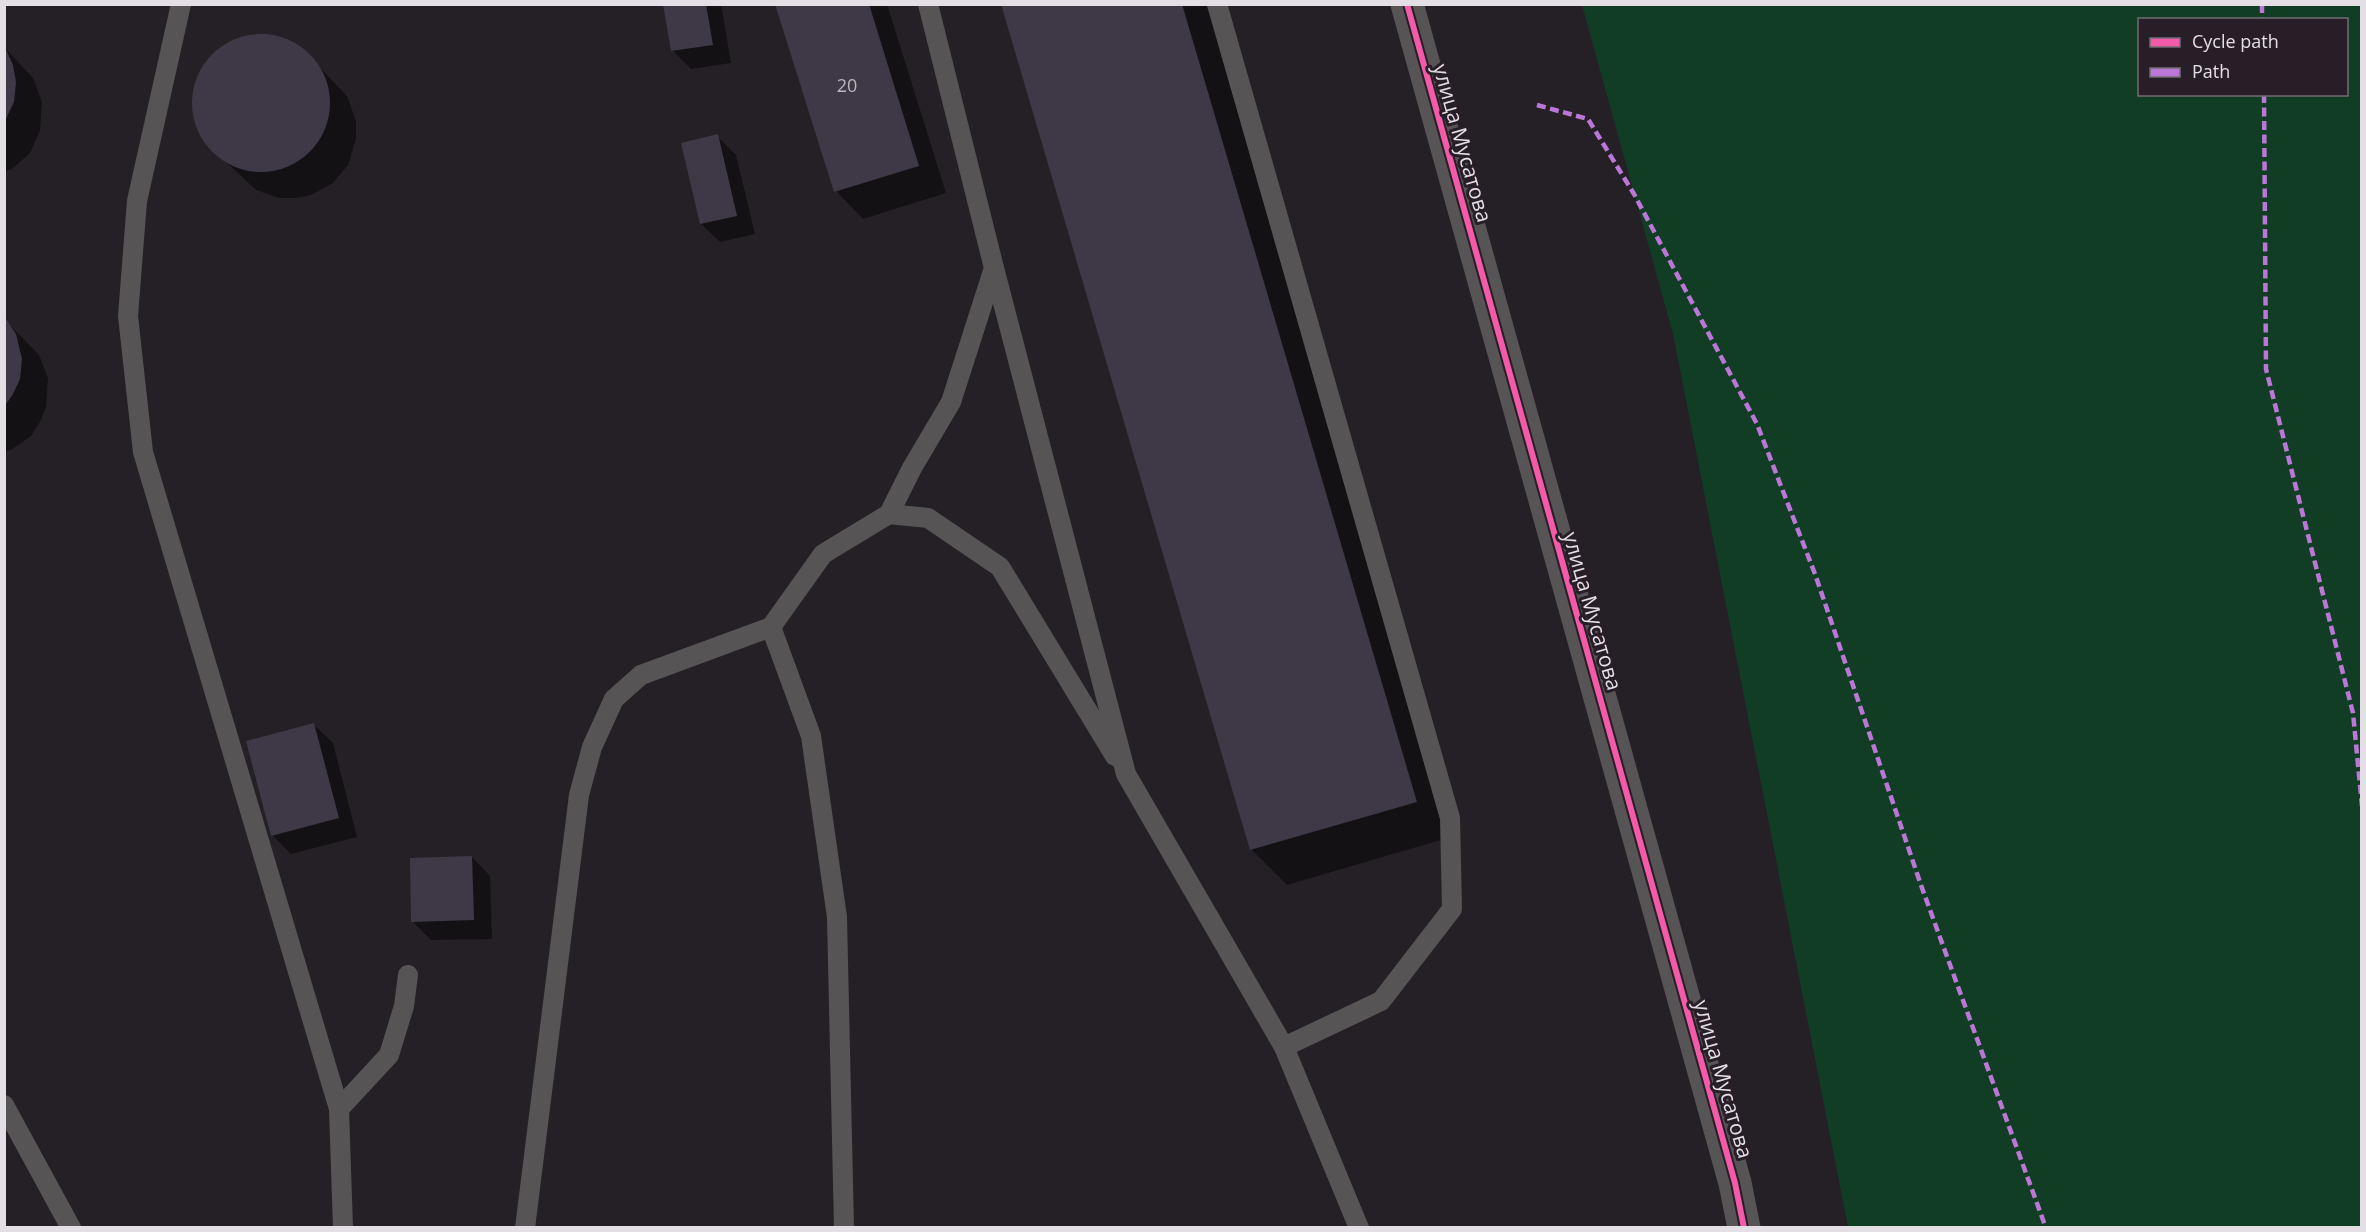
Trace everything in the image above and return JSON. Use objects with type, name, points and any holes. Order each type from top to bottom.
[{"type":"street","name":"улица Мусатова","points":[[1407,4],[1735,1183],[1744,1227]]},
{"type":"lane","points":[[182,4],[136,201],[128,315],[142,452],[339,1110],[343,1227]]},
{"type":"lane","points":[[928,4],[994,268],[1126,774]]},
{"type":"lane","points":[[1217,4],[1450,818],[1452,909],[1381,1000],[1284,1047]]},
{"type":"lane","points":[[525,1227],[579,795],[592,747],[614,699],[642,675],[771,627],[823,554],[889,514],[912,468],[951,402],[994,268]]},
{"type":"lane","points":[[889,514],[928,518],[1000,567],[1126,774],[1284,1047],[1359,1227]]},
{"type":"lane","points":[[771,627],[812,736],[837,917],[844,1227]]},
{"type":"lane","points":[[339,1110],[389,1056],[404,1006],[408,975]]},
{"type":"lane","points":[[4,1105],[71,1227]]},
{"type":"green space","points":[[1582,5],[2361,5],[2361,1227],[1848,1227],[1673,334]]},
{"type":"building","points":[[663,4],[706,4],[713,45],[671,51]]},
{"type":"building","points":[[775,4],[869,4],[919,166],[834,192]]},
{"type":"building","points":[[1001,4],[1182,4],[1417,802],[1250,850]]},
{"type":"building","points":[[261,34],[287,40],[299,46],[309,55],[318,65],[324,77],[330,103],[324,129],[318,141],[309,151],[299,160],[287,166],[261,172],[235,166],[223,160],[213,151],[204,141],[198,129],[192,103],[198,77],[204,65],[213,55],[223,46],[235,40]]},
{"type":"building","points":[[4,45],[13,65],[16,82],[14,102],[4,123]]},
{"type":"building","points":[[718,134],[737,216],[700,224],[681,143]]},
{"type":"building","points":[[4,316],[16,334],[22,359],[20,379],[4,407]]},
{"type":"building","points":[[314,723],[339,818],[271,836],[246,741]]},
{"type":"building","points":[[472,856],[474,920],[411,922],[410,858]]},
{"type":"marked path","points":[[2262,4],[2262,18]]},
{"type":"marked path","points":[[2264,96],[2266,369],[2353,713],[2362,806]]},
{"type":"marked path","points":[[1537,105],[1588,119],[1634,194],[1757,424],[1815,574],[1922,888],[2046,1228]]},
{"type":"cycle path","points":[[1407,4],[1735,1183],[1744,1228]]}]
